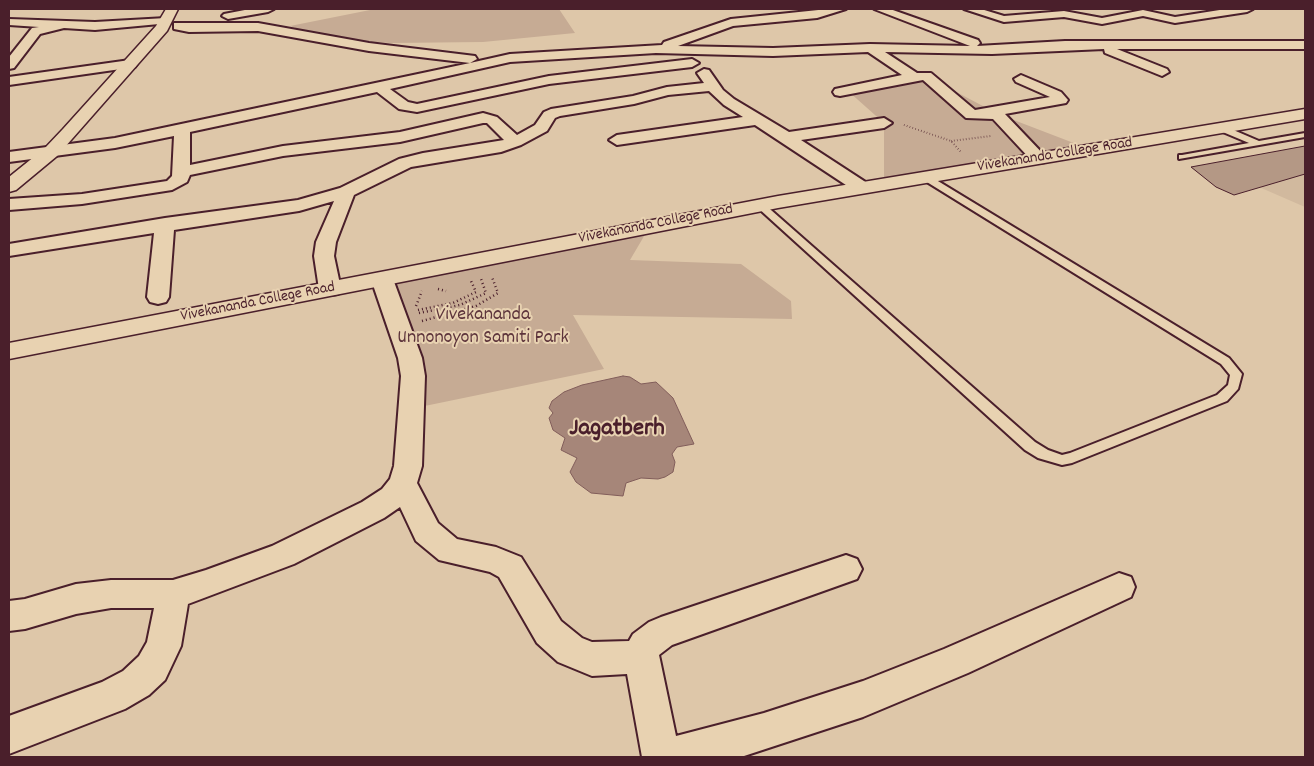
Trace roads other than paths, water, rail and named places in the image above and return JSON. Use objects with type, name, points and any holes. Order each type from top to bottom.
[{"type":"main road","points":[[9,186],[51,152],[169,21]]},
{"type":"main road","name":"Vivekananda College Road","points":[[9,352],[382,279],[482,267],[760,205],[1305,114]]},
{"type":"street","points":[[9,65],[36,31],[72,25],[169,21],[268,9]]},
{"type":"street","points":[[731,9],[754,20]]},
{"type":"street","points":[[9,157],[115,143],[496,60],[656,49],[732,23],[817,15],[840,9]]},
{"type":"street","points":[[880,9],[992,50]]},
{"type":"street","points":[[970,9],[1004,19],[1064,14],[1102,21],[1143,13],[1175,20],[1247,9]]},
{"type":"street","points":[[169,21],[189,28],[258,27],[385,50],[496,60]]},
{"type":"street","points":[[9,22],[51,22],[72,25]]},
{"type":"street","points":[[379,87],[404,106],[417,108],[571,76],[693,57],[870,48],[992,50],[1041,45],[1305,45]]},
{"type":"street","points":[[1097,45],[1162,72]]},
{"type":"street","points":[[870,48],[914,77]]},
{"type":"street","points":[[656,49],[693,57],[713,86],[729,102],[861,187]]},
{"type":"street","points":[[9,81],[130,64]]},
{"type":"street","points":[[464,67],[499,90]]},
{"type":"street","points":[[840,92],[926,76],[970,115],[998,114],[1039,158]]},
{"type":"street","points":[[970,115],[1039,106],[1061,100],[1056,95],[1021,79]]},
{"type":"street","points":[[9,250],[165,224],[290,206],[346,192],[405,163],[423,158],[501,146],[515,142],[541,128],[548,115],[556,112],[634,100],[667,91],[713,86]]},
{"type":"street","points":[[181,172],[282,151],[400,137],[483,118],[492,120],[515,142]]},
{"type":"street","points":[[617,140],[756,120]]},
{"type":"street","points":[[786,137],[892,122]]},
{"type":"street","points":[[9,205],[82,199],[164,188],[179,182],[182,128]]},
{"type":"street","points":[[330,289],[324,256],[326,242],[346,192]]},
{"type":"street","points":[[158,297],[165,224]]},
{"type":"street","points":[[9,616],[25,614],[76,599],[102,596],[173,594],[208,584],[283,555],[373,510],[392,497],[403,483],[408,466],[413,376],[410,358],[382,279]]},
{"type":"street","points":[[403,483],[427,532],[450,551],[496,560],[510,567],[549,632],[570,650],[592,659],[641,657]]},
{"type":"street","points":[[661,757],[641,657],[645,645],[661,633],[846,569]]},
{"type":"street","points":[[671,757],[764,732],[863,699],[956,662],[1119,587]]},
{"type":"street","points":[[9,734],[112,696],[136,684],[152,668],[164,646],[173,594]]},
{"type":"lane","points":[[1221,128],[1257,143]]},
{"type":"lane","points":[[1182,157],[1305,135]]},
{"type":"lane","points":[[760,205],[1030,446],[1044,454],[1062,460],[1072,458],[1222,398],[1234,386],[1236,374],[1224,361],[925,176]]},
{"type":"district","name":"Jagatberh","points":[[617,431]]},
{"type":"park label","name":"Vivekananda Unnonoyon Samiti Park","points":[[483,328]]}]
